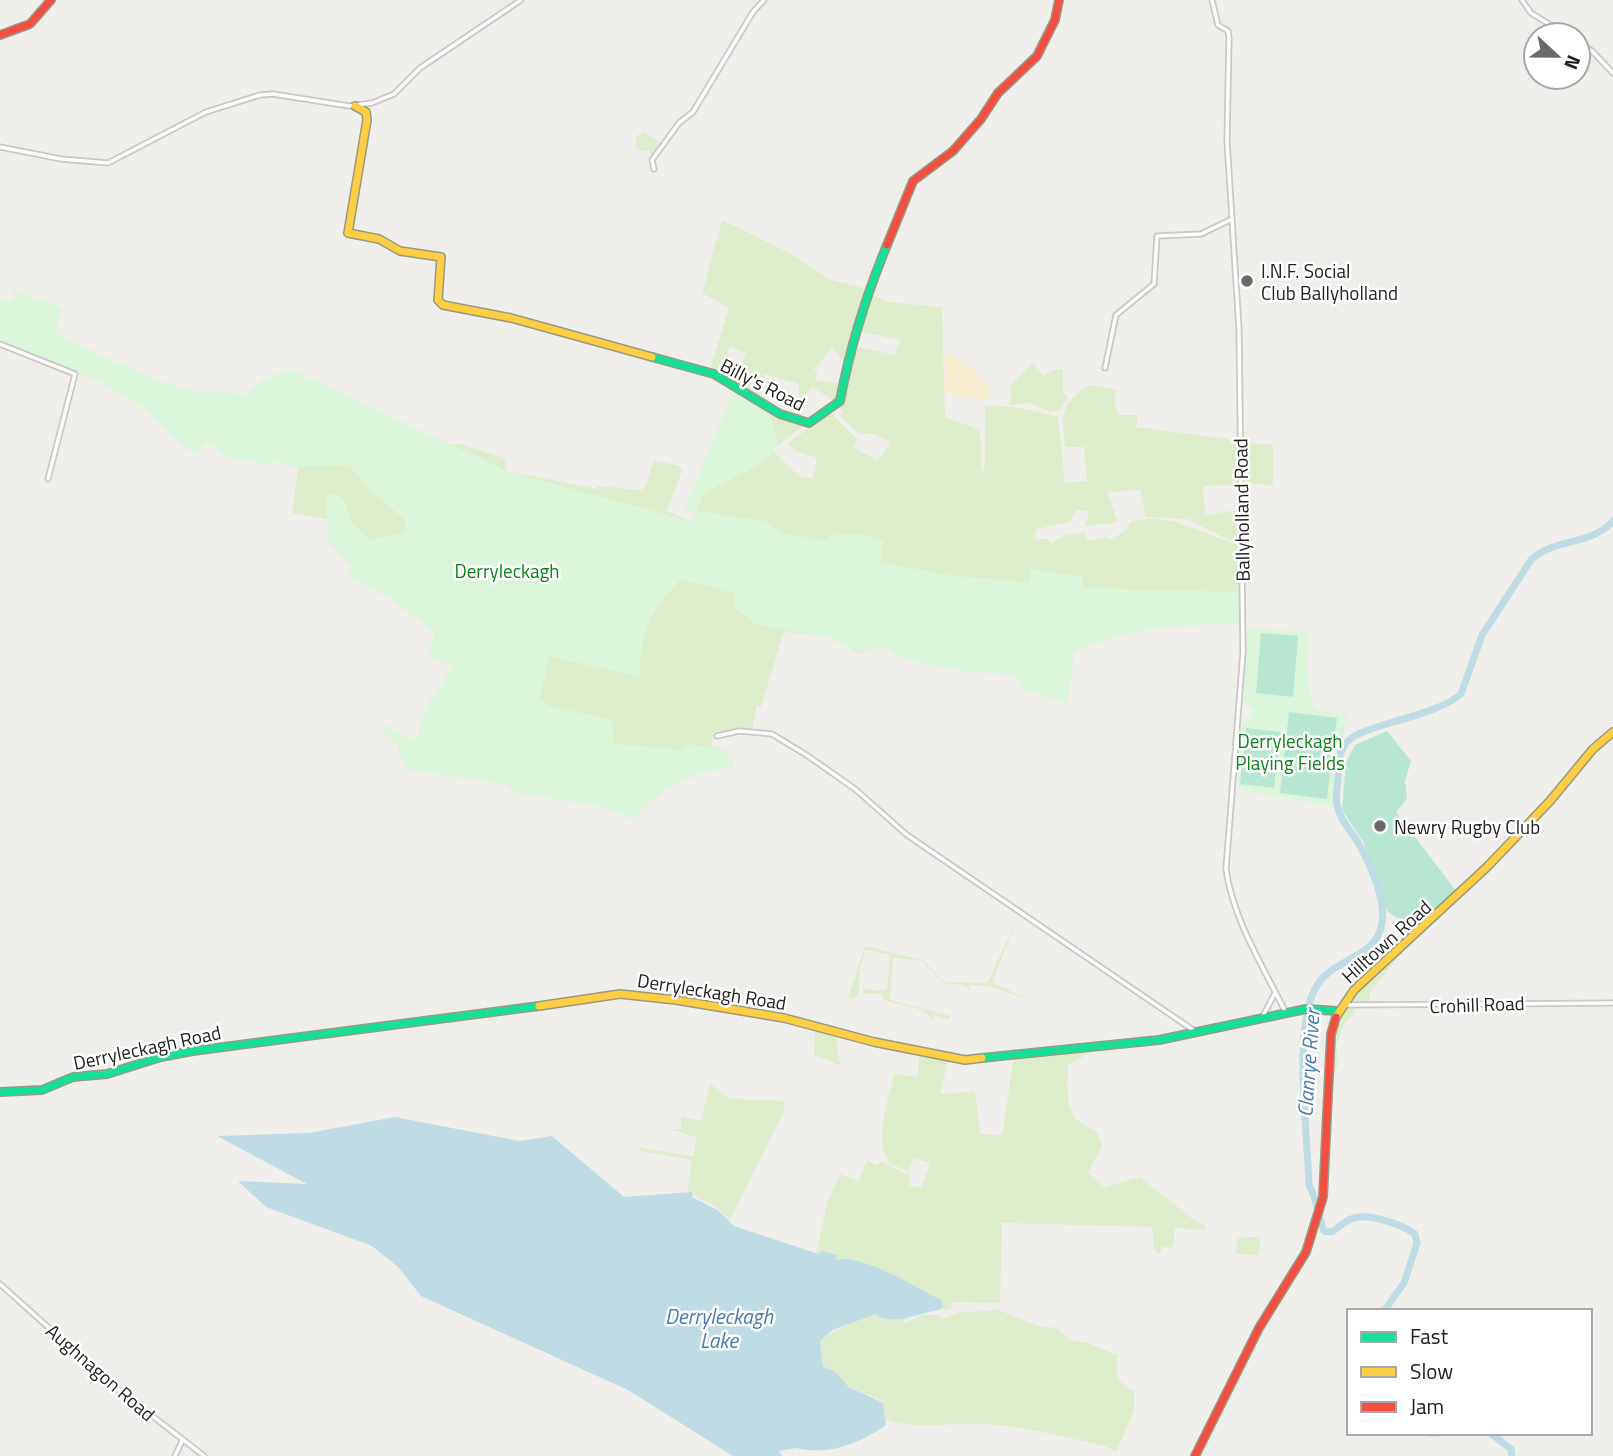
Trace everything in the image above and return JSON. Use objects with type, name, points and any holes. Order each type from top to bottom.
[{"type":"street","points":[[0,35],[22,31],[33,24],[51,0]]},
{"type":"street","points":[[0,147],[61,159],[108,163],[206,112],[260,95],[273,94],[355,106],[394,94],[420,68],[521,0]]},
{"type":"street","points":[[654,169],[652,160],[679,123],[693,112],[745,26],[764,0]]},
{"type":"street","name":"Billy's Road","points":[[355,106],[366,111],[367,120],[357,175],[359,185],[348,233],[379,239],[400,251],[441,257],[438,300],[443,305],[511,318],[714,374],[780,414],[809,423],[840,401],[848,358],[866,295],[913,181],[941,157],[953,151],[981,119],[999,91],[1037,55],[1055,20],[1059,0]]},
{"type":"street","name":"Ballyholland Road","points":[[1212,0],[1218,25],[1228,31],[1229,38],[1227,141],[1239,329],[1243,652],[1226,869],[1228,886],[1286,1013]]},
{"type":"street","points":[[1522,0],[1531,13],[1544,21]]},
{"type":"street","points":[[1592,51],[1613,73]]},
{"type":"street","points":[[1105,368],[1116,315],[1154,284],[1157,236],[1202,234],[1230,220]]},
{"type":"street","points":[[0,344],[75,374],[48,479]]},
{"type":"street","points":[[717,736],[739,731],[772,734],[808,756],[855,789],[907,835],[1196,1032]]},
{"type":"street","name":"Hilltown Road","points":[[1195,1456],[1259,1328],[1296,1273],[1306,1252],[1317,1215],[1325,1167],[1331,1034],[1339,1007],[1504,851],[1564,787],[1601,740],[1613,732]]},
{"type":"street","points":[[1262,1018],[1276,993]]},
{"type":"street","name":"Derryleckagh Road","points":[[0,1092],[42,1090],[72,1077],[107,1074],[161,1056],[449,1020],[620,994],[676,999],[785,1018],[874,1042],[965,1060],[1085,1050],[1196,1032],[1306,1009],[1339,1007]]},
{"type":"street","name":"Crohill Road","points":[[1339,1007],[1613,1003]]},
{"type":"street","name":"Aughnagon Road","points":[[0,1284],[115,1387],[204,1456]]},
{"type":"street","points":[[175,1456],[182,1441]]},
{"type":"green space","points":[[643,132],[661,143],[652,157],[649,150],[640,151],[635,146],[637,136]]},
{"type":"green space","points":[[722,220],[788,252],[828,279],[867,289],[846,364],[832,347],[814,370],[818,372],[815,380],[840,384],[836,402],[812,387],[799,403],[799,384],[764,374],[759,396],[735,383],[746,353],[730,347],[719,374],[710,369],[729,308],[702,293]]},
{"type":"green space","name":"Derryleckagh","points":[[15,291],[62,308],[55,334],[157,380],[195,391],[248,394],[262,380],[290,369],[507,471],[692,522],[697,511],[764,521],[782,532],[826,542],[828,536],[857,533],[883,541],[881,562],[953,576],[1030,582],[1031,569],[1083,577],[1083,588],[1240,592],[1240,624],[1155,628],[1095,643],[1074,652],[1068,703],[1021,690],[1020,680],[1008,674],[961,671],[902,658],[887,648],[877,647],[863,651],[848,648],[829,637],[757,625],[733,607],[735,594],[681,579],[661,603],[649,624],[642,646],[639,677],[549,656],[540,699],[550,706],[612,720],[614,744],[683,750],[686,744],[727,751],[727,759],[734,761],[734,766],[705,772],[678,783],[654,799],[633,819],[600,806],[513,792],[509,785],[406,769],[397,745],[383,730],[385,725],[413,740],[418,734],[426,708],[453,667],[428,655],[435,632],[392,600],[348,576],[352,568],[327,540],[327,495],[334,493],[345,501],[351,521],[371,540],[407,532],[403,518],[373,493],[349,466],[293,467],[276,460],[272,466],[230,458],[205,442],[197,456],[151,415],[110,388],[74,370],[0,341],[0,298],[11,302]]},
{"type":"green space","points":[[869,292],[887,302],[942,307],[945,417],[980,430],[982,473],[985,465],[985,405],[1058,417],[1065,483],[1087,481],[1084,447],[1065,447],[1063,418],[1072,398],[1089,385],[1117,390],[1114,400],[1116,409],[1120,415],[1138,415],[1136,427],[1237,440],[1238,484],[1203,486],[1205,515],[1238,510],[1240,540],[1229,540],[1187,519],[1146,517],[1140,490],[1108,492],[1117,521],[1113,523],[1085,526],[1089,512],[1076,510],[1070,522],[1036,529],[1035,539],[1048,539],[1051,544],[1064,536],[1085,532],[1086,541],[1106,537],[1111,540],[1127,529],[1130,522],[1159,519],[1240,545],[1240,624],[1155,628],[1095,643],[1074,652],[1068,703],[1021,690],[1020,680],[1008,674],[961,671],[902,658],[887,648],[877,647],[859,654],[829,637],[784,631],[761,707],[757,705],[752,729],[734,730],[712,738],[711,746],[727,751],[727,759],[734,761],[734,766],[705,772],[678,783],[654,799],[633,819],[600,806],[513,792],[509,785],[406,769],[397,745],[383,730],[385,725],[413,740],[418,734],[426,708],[453,667],[428,655],[435,632],[392,600],[348,576],[352,568],[327,540],[327,519],[292,513],[298,467],[302,466],[299,374],[451,445],[460,444],[505,458],[507,471],[596,489],[597,486],[640,490],[645,488],[654,460],[679,466],[682,471],[667,511],[692,522],[703,494],[695,487],[703,467],[760,464],[773,451],[799,476],[813,479],[817,458],[795,451],[787,443],[831,413],[857,439],[853,447],[878,461],[890,442],[875,434],[859,434],[840,416],[843,413],[838,407],[855,346],[895,355],[900,340],[857,331]]},
{"type":"green space","points":[[1033,363],[1044,376],[1052,370],[1063,369],[1063,393],[1068,397],[1059,411],[1049,412],[1031,403],[1009,405],[1012,391],[1009,387]]},
{"type":"green space","points":[[734,389],[769,411],[778,445],[760,464],[703,494],[694,514],[687,510],[686,506]]},
{"type":"green space","points":[[769,411],[803,426],[778,445]]},
{"type":"green space","points":[[1242,442],[1273,445],[1273,485],[1245,483],[1242,479]]},
{"type":"green space","name":"Derryleckagh Playing Fields","points":[[1247,628],[1308,632],[1307,677],[1314,710],[1347,715],[1339,750],[1333,806],[1251,792],[1238,786],[1243,721],[1250,718],[1253,711],[1244,700]]},
{"type":"green space","points":[[1261,633],[1298,636],[1293,697],[1256,693]]},
{"type":"green space","points":[[1289,712],[1337,718],[1327,799],[1280,793]]},
{"type":"green space","points":[[1246,728],[1281,732],[1274,788],[1240,784]]},
{"type":"green space","name":"Newry Rugby Club","points":[[1387,731],[1411,761],[1405,781],[1407,799],[1396,812],[1457,892],[1437,907],[1416,931],[1387,911],[1363,841],[1342,810],[1346,762],[1355,745]]},
{"type":"green space","points":[[1018,918],[992,982],[1027,999],[988,986],[970,985],[969,990],[964,985],[943,983],[921,960],[893,958],[890,1000],[951,1016],[949,1020],[935,1015],[932,1018],[922,1010],[883,1000],[882,994],[863,994],[863,988],[879,991],[887,989],[890,955],[866,950],[860,967],[859,993],[853,999],[848,998],[865,946],[923,960],[944,982],[987,983]]},
{"type":"green space","points":[[1407,947],[1370,992],[1370,1002],[1348,1002]]},
{"type":"green space","points":[[1355,1007],[1354,1015],[1345,1022],[1336,1045],[1339,1061],[1331,1083],[1334,1028],[1342,1009]]},
{"type":"green space","points":[[815,1029],[835,1035],[840,1065],[814,1055]]},
{"type":"green space","points":[[1091,1052],[1068,1065],[1070,1106],[1078,1120],[1096,1131],[1102,1146],[1088,1173],[1104,1187],[1140,1177],[1198,1223],[1205,1225],[1206,1230],[1175,1228],[1173,1248],[1163,1246],[1159,1254],[1154,1249],[1152,1227],[1002,1223],[1000,1303],[954,1302],[950,1306],[955,1308],[938,1310],[942,1305],[875,1268],[861,1262],[835,1260],[837,1255],[816,1253],[828,1200],[840,1174],[858,1181],[867,1160],[876,1165],[882,1162],[911,1176],[909,1186],[921,1188],[930,1163],[913,1158],[909,1171],[890,1164],[882,1142],[883,1119],[894,1073],[917,1077],[920,1055],[948,1061],[940,1094],[975,1091],[980,1134],[1002,1135],[1013,1062],[1019,1056]]},
{"type":"green space","points":[[710,1084],[730,1099],[785,1101],[784,1111],[730,1220],[717,1207],[687,1192],[692,1160],[640,1151],[640,1148],[693,1156],[697,1138],[672,1129],[681,1129],[681,1116],[701,1121]]},
{"type":"green space","points":[[1260,1237],[1259,1255],[1236,1254],[1237,1239]]},
{"type":"green space","points":[[994,1308],[1038,1326],[1056,1328],[1071,1340],[1088,1343],[1117,1355],[1117,1376],[1134,1391],[1134,1411],[1116,1452],[1105,1446],[1013,1427],[897,1423],[885,1419],[883,1403],[851,1387],[823,1367],[820,1341],[863,1318],[876,1314],[909,1316],[901,1325],[923,1315],[937,1315],[943,1319],[960,1312],[992,1311]]},
{"type":"sand","points":[[945,353],[965,364],[983,379],[991,392],[985,400],[945,393]]},
{"type":"water","name":"Derryleckagh Lake","points":[[395,1117],[519,1141],[552,1136],[624,1197],[692,1192],[692,1197],[719,1211],[734,1226],[819,1254],[821,1251],[837,1255],[836,1260],[847,1259],[874,1266],[941,1300],[943,1306],[938,1310],[906,1318],[889,1319],[875,1314],[833,1330],[820,1341],[823,1367],[835,1372],[849,1387],[883,1403],[886,1425],[843,1447],[820,1450],[796,1448],[779,1451],[782,1456],[733,1456],[628,1390],[421,1296],[398,1267],[372,1246],[266,1207],[238,1181],[307,1184],[217,1136],[309,1133]]},
{"type":"waterway","name":"Clanrye River","points":[[1385,1309],[1404,1283],[1417,1243],[1415,1234],[1393,1223],[1366,1217],[1351,1219],[1332,1232],[1324,1231],[1309,1186],[1303,1086],[1304,1033],[1308,1010],[1314,991],[1322,978],[1368,948],[1377,938],[1382,924],[1382,906],[1374,876],[1337,805],[1341,754],[1346,743],[1354,736],[1434,709],[1461,694],[1482,635],[1531,560],[1550,548],[1594,535],[1613,521]]},
{"type":"waterway","name":"Clanrye River","points":[[1493,1435],[1511,1449],[1512,1456]]},
{"type":"traffic: fast","points":[[652,357],[714,374],[780,414],[809,423],[840,401],[859,322],[887,245]]},
{"type":"traffic: fast","points":[[0,1092],[42,1090],[73,1077],[107,1074],[161,1057],[193,1051],[539,1006]]},
{"type":"traffic: fast","points":[[982,1058],[1159,1040],[1306,1009],[1337,1011]]},
{"type":"traffic: slow","points":[[355,106],[366,112],[367,120],[348,233],[379,239],[400,251],[441,257],[438,300],[443,305],[511,318],[652,357]]},
{"type":"traffic: slow","points":[[1336,1017],[1354,990],[1487,867],[1550,801],[1593,749],[1613,732]]},
{"type":"traffic: slow","points":[[539,1006],[620,994],[676,1000],[784,1018],[874,1042],[965,1060],[982,1058]]},
{"type":"traffic: jam","points":[[0,35],[30,24],[51,0]]},
{"type":"traffic: jam","points":[[887,245],[913,181],[953,151],[981,119],[998,93],[1037,56],[1055,20],[1059,0]]},
{"type":"traffic: jam","points":[[1195,1456],[1259,1328],[1306,1252],[1323,1197],[1331,1034],[1336,1017]]},
{"type":"place","name":"I.N.F. Social Club Ballyholland","points":[[1247,281]]},
{"type":"place","name":"Newry Rugby Club","points":[[1380,826]]}]
